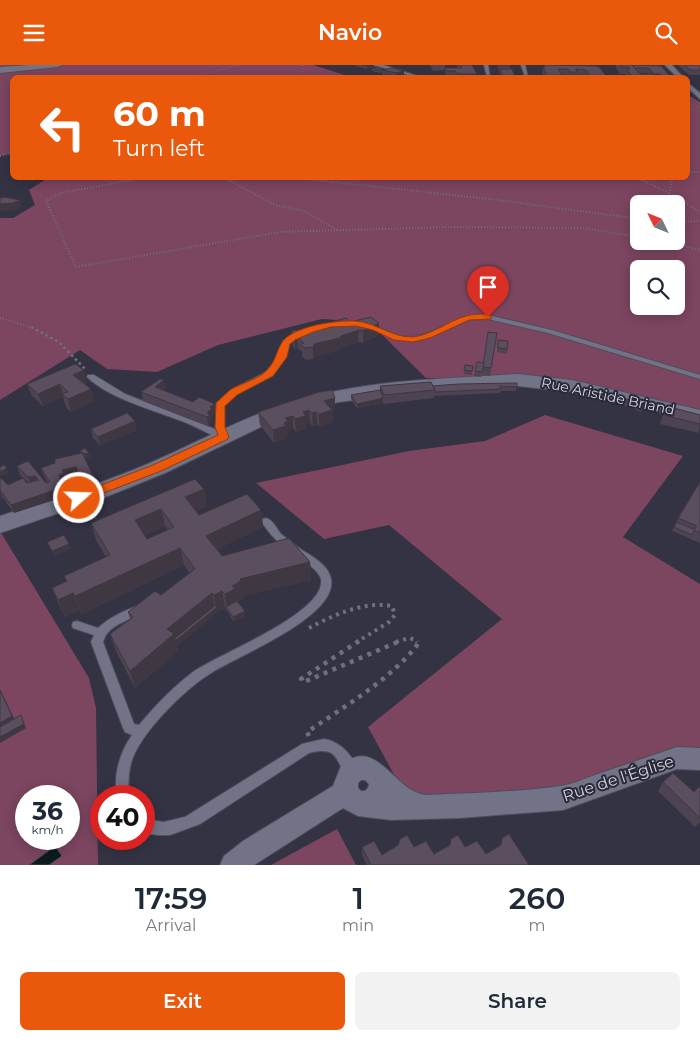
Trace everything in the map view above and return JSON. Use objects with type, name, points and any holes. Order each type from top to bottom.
[{"type":"street","points":[[0,70],[58,65]]},
{"type":"street","points":[[376,65],[411,75]]},
{"type":"street","points":[[668,65],[678,75]]},
{"type":"street","points":[[690,82],[700,97]]},
{"type":"street","name":"Rue Aristide Briand","points":[[0,525],[95,493],[260,420],[284,411],[340,396],[497,380],[538,381],[572,386],[700,416]]},
{"type":"street","name":"Rue de l'Église","points":[[352,789],[391,808],[460,806],[563,797],[677,758],[700,759]]},
{"type":"street","points":[[233,865],[252,850],[352,789],[358,769],[370,770],[399,797],[417,806]]},
{"type":"street","points":[[352,789],[370,803],[381,789],[378,778]]},
{"type":"lane","points":[[363,325],[376,328],[397,338],[413,339],[427,336],[468,318],[488,317],[550,331],[700,377]]},
{"type":"lane","points":[[224,437],[220,427],[220,405],[234,392],[269,374],[282,357],[286,343],[309,330]]},
{"type":"lane","points":[[91,377],[107,389],[203,425],[224,437]]},
{"type":"lane","points":[[121,785],[129,751],[142,732],[180,690],[206,670],[289,625],[321,599],[327,587],[326,576],[316,566],[276,541],[266,521]]},
{"type":"lane","points":[[142,732],[128,728],[97,642],[100,633],[123,617],[149,604]]},
{"type":"lane","points":[[77,625],[100,633]]},
{"type":"lane","points":[[155,828],[161,829],[180,826],[195,819],[306,748],[321,743],[330,744],[352,789]]},
{"type":"path","points":[[200,75],[237,65]]},
{"type":"path","points":[[131,180],[61,193],[46,201],[76,267],[279,233],[446,227],[584,227],[630,235]]},
{"type":"path","points":[[229,180],[275,205],[304,211],[337,230]]},
{"type":"path","points":[[315,180],[498,200],[630,218]]},
{"type":"path","points":[[642,180],[669,193],[700,212]]},
{"type":"path","points":[[669,193],[673,180]]},
{"type":"path","points":[[685,222],[700,221]]},
{"type":"path","points":[[685,247],[700,250]]},
{"type":"path","points":[[0,318],[43,331],[58,340],[72,352],[91,377]]},
{"type":"path","points":[[307,629],[333,615],[356,609],[385,603],[392,606],[395,610],[395,615],[389,622],[305,675],[301,679],[304,682],[396,642],[409,638],[416,640],[418,644],[416,649],[399,664],[307,732],[315,745]]},
{"type":"shaded area","points":[[0,65],[313,65],[345,75],[10,75],[10,154],[0,156]]},
{"type":"shaded area","points":[[690,96],[700,102],[700,416],[614,395],[497,380],[426,378],[369,322],[322,319],[218,345],[157,372],[107,369],[80,350],[0,400],[0,218],[13,218],[35,205],[29,190],[45,180],[690,180]]},
{"type":"shaded area","points":[[545,415],[683,456],[623,537],[700,584],[700,759],[563,798],[460,806],[409,791],[397,780],[368,727],[502,619],[389,525],[324,539],[256,483],[409,451],[485,441]]},
{"type":"shaded area","points":[[0,531],[89,678],[96,708],[97,785],[90,785],[90,850],[98,850],[98,865],[0,865]]},
{"type":"shaded area","points":[[337,829],[356,865],[271,865]]},
{"type":"shaded area","points":[[50,850],[58,850],[62,856],[49,865],[29,865]]},
{"type":"building","points":[[460,65],[472,65],[477,74],[457,74],[455,71],[447,71],[445,68],[462,68]]},
{"type":"building","points":[[544,65],[596,66],[605,75],[590,75],[586,70],[576,69],[577,72],[570,72],[568,69],[558,69],[562,75],[547,75],[543,67],[545,67]]},
{"type":"building","points":[[621,65],[632,65],[640,74],[661,75],[631,75],[626,69],[630,69],[629,67],[622,67]]},
{"type":"building","points":[[634,65],[661,66],[669,75],[654,74],[649,68],[635,68]]},
{"type":"building","points":[[685,65],[700,65],[700,70],[690,70]]},
{"type":"building","points":[[377,67],[385,69],[372,68]]},
{"type":"building","points":[[392,68],[404,71],[396,73],[382,70]]},
{"type":"building","points":[[500,69],[512,69],[514,75],[502,75]]},
{"type":"building","points":[[0,198],[20,200],[13,203],[0,204]]},
{"type":"building","points":[[371,317],[379,323],[363,331],[359,330],[340,338],[314,344],[313,347],[305,348],[301,344],[304,343],[297,336],[294,337],[292,335],[295,335],[291,331],[299,331],[346,318],[350,322]]},
{"type":"building","points":[[488,332],[497,333],[491,368],[483,367]]},
{"type":"building","points":[[498,340],[508,341],[507,349],[498,348]]},
{"type":"building","points":[[477,362],[484,363],[482,372],[475,371]]},
{"type":"building","points":[[75,364],[84,370],[73,375],[91,389],[68,399],[62,394],[68,392],[60,384],[38,394],[27,384]]},
{"type":"building","points":[[465,365],[473,366],[472,371],[464,370]]},
{"type":"building","points":[[160,379],[164,380],[155,387],[193,402],[199,397],[215,404],[210,407],[212,408],[207,413],[210,415],[207,417],[141,392]]},
{"type":"building","points":[[431,382],[435,390],[384,395],[380,386]]},
{"type":"building","points":[[517,383],[517,387],[500,386],[501,389],[435,392],[433,386],[458,384]]},
{"type":"building","points":[[332,390],[335,398],[324,401],[332,410],[319,414],[316,412],[312,413],[309,410],[303,412],[306,416],[295,419],[293,416],[285,418],[288,421],[284,423],[286,426],[273,430],[258,412],[319,392]]},
{"type":"building","points":[[380,390],[383,398],[357,404],[351,395]]},
{"type":"building","points":[[620,398],[644,402],[643,408]]},
{"type":"building","points":[[674,408],[700,415],[700,424],[663,415],[664,411],[673,413]]},
{"type":"building","points":[[127,413],[135,421],[98,437],[91,429]]},
{"type":"building","points":[[85,448],[89,453],[84,454],[80,451]]},
{"type":"building","points":[[82,453],[94,477],[82,481],[76,467],[62,470],[64,473],[59,475],[61,479],[65,477],[69,485],[11,505],[0,490],[1,478],[8,485],[23,478],[27,483],[39,480],[35,476],[28,477],[17,466],[28,461],[46,483],[50,482],[41,468],[55,463],[55,459]]},
{"type":"building","points":[[4,465],[7,468],[0,472],[0,467]]},
{"type":"building","points":[[195,479],[204,489],[185,497],[199,515],[247,494],[261,510],[206,536],[222,556],[289,538],[310,562],[240,579],[241,581],[232,586],[235,589],[225,594],[222,591],[214,595],[212,593],[167,629],[174,634],[130,671],[110,634],[133,617],[128,612],[155,591],[161,595],[195,569],[180,548],[75,596],[73,593],[58,600],[52,588],[67,581],[64,576],[110,555],[91,523]],"holes":[[[161,509],[174,527],[147,539],[135,520]]]},
{"type":"building","points":[[700,482],[700,533],[694,530],[697,526],[678,518]]},
{"type":"building","points":[[677,522],[695,530],[692,535],[674,527]]},
{"type":"building","points":[[64,535],[69,544],[52,551],[47,542]]},
{"type":"building","points":[[237,601],[245,611],[233,617],[226,607]]},
{"type":"building","points":[[216,605],[216,608],[175,641],[175,638]]},
{"type":"building","points":[[0,690],[12,716],[0,723]]},
{"type":"building","points":[[21,715],[24,724],[0,737],[0,727]]},
{"type":"building","points":[[673,773],[694,792],[700,786],[700,818],[663,782]]},
{"type":"building","points":[[509,834],[529,865],[371,865],[362,847],[374,841],[382,855],[398,845],[400,839],[407,835],[414,847],[426,841],[434,854],[450,845],[451,839],[458,835],[465,847],[477,841],[486,854],[501,845],[502,838]]},
{"type":"route","points":[[79,498],[157,468],[224,437],[220,427],[220,405],[234,392],[254,380],[269,374],[282,357],[286,343],[309,330],[330,324],[356,323],[376,328],[397,338],[413,339],[427,336],[468,318],[488,317]]}]
